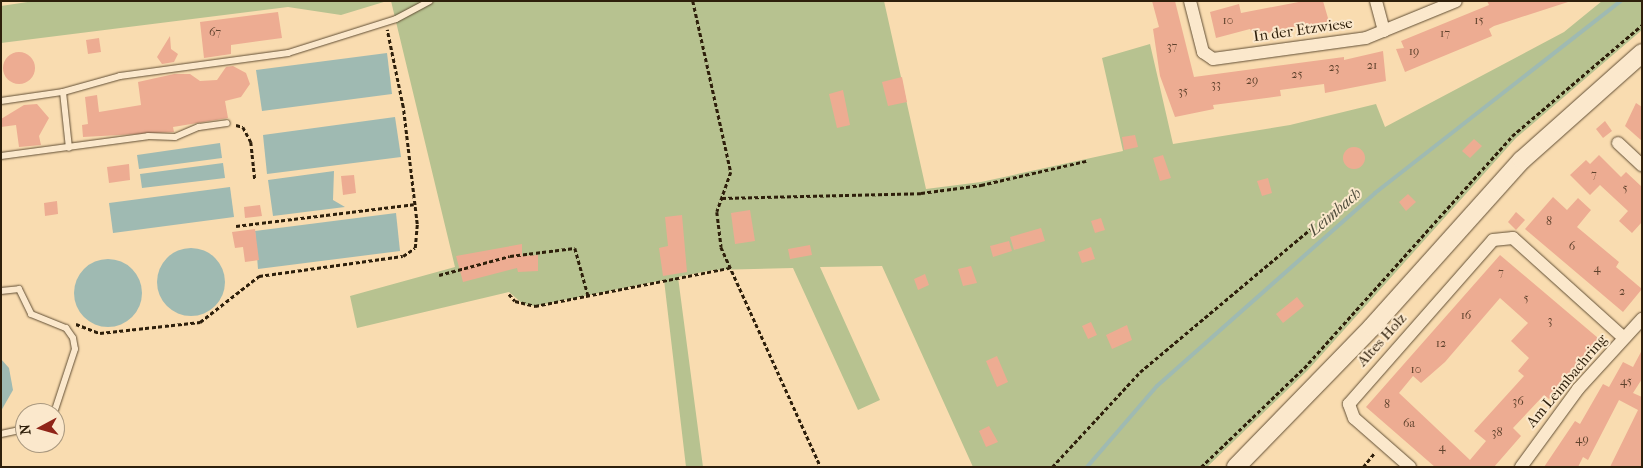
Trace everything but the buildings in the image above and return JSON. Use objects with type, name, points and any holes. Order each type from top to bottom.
[{"type":"main road","points":[[1236,467],[1372,327],[1522,160],[1642,53]]},
{"type":"street","name":"In der Etzwiese","points":[[1190,1],[1204,52],[1211,58],[1361,39],[1456,1]]},
{"type":"street","points":[[1376,1],[1384,31]]},
{"type":"street","points":[[1618,143],[1642,165]]},
{"type":"street","name":"Altes Holz","points":[[1410,467],[1354,418],[1349,404],[1493,240],[1504,236],[1520,243],[1624,338]]},
{"type":"street","name":"Am Leimbachring","points":[[1521,467],[1578,389],[1642,319]]},
{"type":"lane","points":[[1,101],[63,92],[120,76],[288,52],[383,23],[430,1]]},
{"type":"lane","points":[[63,92],[69,148]]},
{"type":"lane","points":[[1,156],[148,136],[175,137],[199,127],[228,123]]},
{"type":"lane","points":[[1,291],[19,289],[31,314],[66,328],[74,349],[57,403]]},
{"type":"lane","points":[[1,434],[15,432]]},
{"type":"path","points":[[693,1],[731,172],[716,220],[729,268],[821,467]]},
{"type":"path","points":[[66,328],[74,323],[100,333],[200,322],[259,276],[403,256],[415,248],[414,204],[392,40],[383,23]]},
{"type":"path","points":[[1201,467],[1304,368],[1512,136],[1642,25]]},
{"type":"path","points":[[228,123],[243,127],[251,142],[255,180]]},
{"type":"path","points":[[722,198],[921,193],[981,185],[1086,161]]},
{"type":"path","points":[[236,226],[414,204]]},
{"type":"path","points":[[1052,467],[1140,372],[1314,226]]},
{"type":"path","points":[[439,274],[510,256],[575,248],[588,295]]},
{"type":"path","points":[[509,294],[514,301],[535,306],[729,268]]},
{"type":"path","points":[[1363,467],[1384,444]]},
{"type":"green space","points":[[34,1],[387,1],[341,15],[288,7],[1,43],[1,6]]},
{"type":"green space","points":[[391,1],[884,1],[926,189],[981,182],[1123,151],[1102,58],[1150,44],[1173,144],[1290,125],[1376,104],[1385,127],[1564,32],[1602,1],[1642,1],[1642,30],[1516,138],[1308,370],[1207,467],[973,467],[882,266],[820,267],[880,400],[858,410],[793,268],[713,270],[678,277],[703,467],[686,467],[664,280],[535,306],[523,304],[509,292],[357,328],[350,296],[455,267]]},
{"type":"water","points":[[387,53],[392,94],[262,111],[256,70]]},
{"type":"water","points":[[395,117],[401,157],[267,174],[263,135]]},
{"type":"water","points":[[220,143],[222,158],[139,169],[137,155]]},
{"type":"water","points":[[223,163],[225,178],[142,188],[140,174]]},
{"type":"water","points":[[334,171],[333,200],[345,207],[273,216],[268,180]]},
{"type":"water","points":[[230,187],[234,217],[113,233],[109,203]]},
{"type":"water","points":[[396,213],[400,251],[258,269],[255,231]]},
{"type":"water","points":[[198,248],[210,254],[219,263],[225,275],[223,295],[215,306],[198,316],[184,316],[167,306],[159,295],[157,275],[167,258],[178,250]]},
{"type":"water","points":[[101,259],[115,259],[127,264],[137,274],[142,286],[142,300],[137,312],[127,322],[115,327],[101,327],[89,322],[79,312],[74,300],[74,286],[79,274],[89,264]]},
{"type":"water","points":[[1,359],[9,368],[13,390],[1,411]]},
{"type":"waterway","name":"Leimbach","points":[[1087,467],[1157,386],[1375,193],[1621,1]]}]
